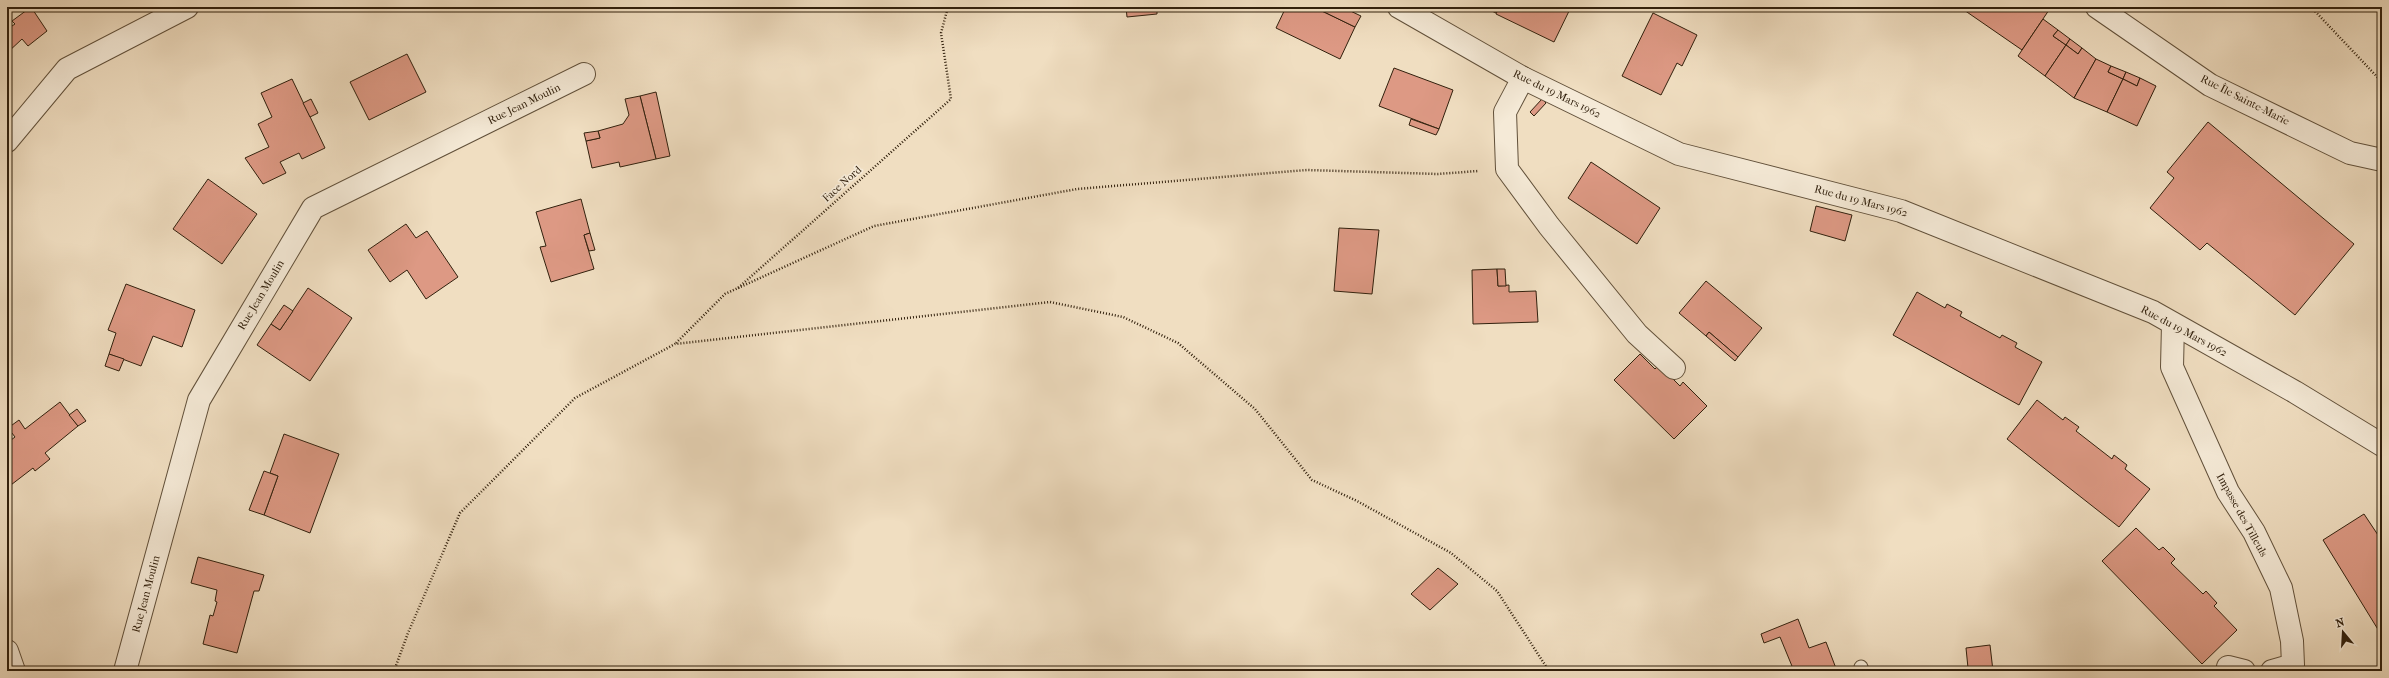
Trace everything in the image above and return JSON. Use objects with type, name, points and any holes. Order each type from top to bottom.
[{"type":"street","points":[[7,142],[67,69],[187,7]]},
{"type":"street","name":"Rue du 19 Mars 1962","points":[[1399,7],[1523,78],[1679,154],[1901,211],[2153,312],[2295,392],[2382,445]]},
{"type":"street","name":"Rue Île Sainte-Marie","points":[[2098,7],[2210,85],[2350,153],[2382,160]]},
{"type":"street","name":"Rue Jean Moulin","points":[[125,671],[199,400],[313,208],[584,74]]},
{"type":"street","points":[[1523,78],[1505,112],[1507,169],[1549,226],[1637,334],[1674,368]]},
{"type":"street","name":"Impasse des Tilleuls","points":[[2174,324],[2172,367],[2228,492],[2254,532],[2281,588],[2292,641],[2294,665],[2272,671]]},
{"type":"street","points":[[7,651],[14,671]]},
{"type":"path","name":"Face Nord","points":[[676,344],[726,294],[738,288],[951,99],[941,33],[948,7]]},
{"type":"path","points":[[2311,7],[2382,82]]},
{"type":"path","points":[[738,288],[874,226],[1077,189],[1307,170],[1438,174],[1507,169]]},
{"type":"path","points":[[394,671],[408,633],[460,513],[575,398],[676,344],[1050,302],[1123,317],[1178,343],[1255,409],[1312,480],[1357,501],[1451,553],[1497,591],[1549,671]]},
{"type":"building","points":[[31,7],[47,31],[28,46],[22,39],[7,53],[7,20],[12,26],[15,24],[12,21]]},
{"type":"building","points":[[1126,7],[1157,7],[1157,14],[1127,17]]},
{"type":"building","points":[[1286,7],[1325,7],[1322,11],[1355,27],[1340,59],[1276,28]]},
{"type":"building","points":[[1325,7],[1342,7],[1361,16],[1355,27],[1322,11]]},
{"type":"building","points":[[1483,7],[1499,7],[1496,13]]},
{"type":"building","points":[[1499,7],[1571,7],[1554,42],[1496,14]]},
{"type":"building","points":[[1967,7],[2044,7],[2049,10],[2022,50],[1964,10]]},
{"type":"building","points":[[1653,13],[1697,35],[1682,66],[1677,63],[1661,95],[1622,76]]},
{"type":"building","points":[[2043,19],[2058,30],[2053,36],[2066,45],[2045,76],[2018,56]]},
{"type":"building","points":[[2058,30],[2070,39],[2066,45],[2053,36]]},
{"type":"building","points":[[2070,39],[2082,48],[2078,54],[2066,45]]},
{"type":"building","points":[[2066,45],[2078,54],[2082,48],[2096,59],[2074,98],[2045,76]]},
{"type":"building","points":[[407,54],[426,92],[369,120],[350,82]]},
{"type":"building","points":[[2096,59],[2111,66],[2108,72],[2123,79],[2107,112],[2074,98]]},
{"type":"building","points":[[2111,66],[2126,72],[2123,79],[2108,72]]},
{"type":"building","points":[[1394,68],[1453,90],[1439,129],[1379,106]]},
{"type":"building","points":[[2126,72],[2140,78],[2137,86],[2123,79]]},
{"type":"building","points":[[2140,78],[2156,86],[2137,126],[2107,112],[2123,79],[2137,86]]},
{"type":"building","points":[[292,79],[325,148],[302,159],[299,153],[280,162],[286,173],[263,184],[245,158],[269,147],[258,124],[272,117],[261,93]]},
{"type":"building","points":[[656,92],[670,156],[656,159],[640,96]]},
{"type":"building","points":[[640,96],[656,159],[620,167],[619,162],[592,168],[586,141],[600,138],[598,131],[623,124],[629,115],[625,99]]},
{"type":"building","points":[[311,99],[318,113],[310,117],[303,103]]},
{"type":"building","points":[[1542,99],[1546,103],[1534,116],[1530,112]]},
{"type":"building","points":[[1411,119],[1439,129],[1436,135],[1409,125]]},
{"type":"building","points":[[2208,122],[2354,244],[2295,315],[2207,243],[2200,250],[2150,208],[2174,178],[2167,172]]},
{"type":"building","points":[[598,131],[600,138],[586,141],[584,133]]},
{"type":"building","points":[[1591,162],[1660,208],[1637,244],[1568,198]]},
{"type":"building","points":[[208,179],[257,214],[222,264],[173,229]]},
{"type":"building","points":[[581,199],[590,233],[584,235],[594,269],[551,282],[540,247],[546,246],[536,212]]},
{"type":"building","points":[[1816,206],[1852,215],[1845,241],[1810,231]]},
{"type":"building","points":[[406,224],[416,238],[427,231],[458,277],[426,299],[407,270],[390,282],[368,250]]},
{"type":"building","points":[[1339,228],[1379,230],[1372,294],[1334,291]]},
{"type":"building","points":[[590,233],[595,250],[589,251],[584,235]]},
{"type":"building","points":[[1497,269],[1498,286],[1509,285],[1509,292],[1536,291],[1538,322],[1473,324],[1472,270]]},
{"type":"building","points":[[1497,269],[1505,269],[1506,286],[1498,286]]},
{"type":"building","points":[[1706,281],[1762,328],[1738,357],[1709,332],[1706,336],[1679,313]]},
{"type":"building","points":[[126,284],[195,310],[182,347],[153,336],[141,366],[109,354],[116,333],[108,330]]},
{"type":"building","points":[[308,288],[352,318],[310,381],[257,345],[271,324],[280,330]]},
{"type":"building","points":[[1917,292],[1945,308],[1947,304],[1962,312],[1960,316],[2000,338],[2002,335],[2017,343],[2015,347],[2042,362],[2019,405],[1893,335]]},
{"type":"building","points":[[284,305],[293,311],[280,330],[271,324]]},
{"type":"building","points":[[1709,332],[1738,357],[1735,361],[1706,336]]},
{"type":"building","points":[[109,354],[124,359],[119,371],[105,366]]},
{"type":"building","points":[[1640,354],[1655,369],[1659,365],[1680,386],[1683,382],[1707,406],[1674,439],[1614,380]]},
{"type":"building","points":[[2037,400],[2063,420],[2065,417],[2079,427],[2076,431],[2112,459],[2114,455],[2127,465],[2125,469],[2150,489],[2119,527],[2007,439]]},
{"type":"building","points":[[60,402],[78,426],[45,453],[50,459],[35,471],[33,468],[7,488],[7,443],[15,437],[8,428],[19,420],[25,429]]},
{"type":"building","points":[[77,409],[86,421],[78,426],[69,415]]},
{"type":"building","points":[[284,434],[339,454],[310,533],[264,515],[278,476],[270,473]]},
{"type":"building","points":[[264,471],[278,476],[264,515],[249,510]]},
{"type":"building","points":[[2364,514],[2382,541],[2382,636],[2323,540]]},
{"type":"building","points":[[2136,528],[2159,550],[2163,547],[2175,559],[2171,563],[2203,594],[2206,591],[2217,603],[2214,606],[2237,630],[2202,664],[2102,561]]},
{"type":"building","points":[[198,557],[264,575],[259,591],[254,591],[237,653],[203,644],[210,615],[213,616],[217,602],[215,601],[217,590],[191,583]]},
{"type":"building","points":[[1438,568],[1458,584],[1430,610],[1411,594]]},
{"type":"building","points":[[1798,619],[1809,648],[1826,642],[1837,671],[1794,671],[1780,637],[1764,643],[1761,634]]},
{"type":"building","points":[[1990,645],[1993,671],[1941,671],[1968,668],[1966,648]]}]
